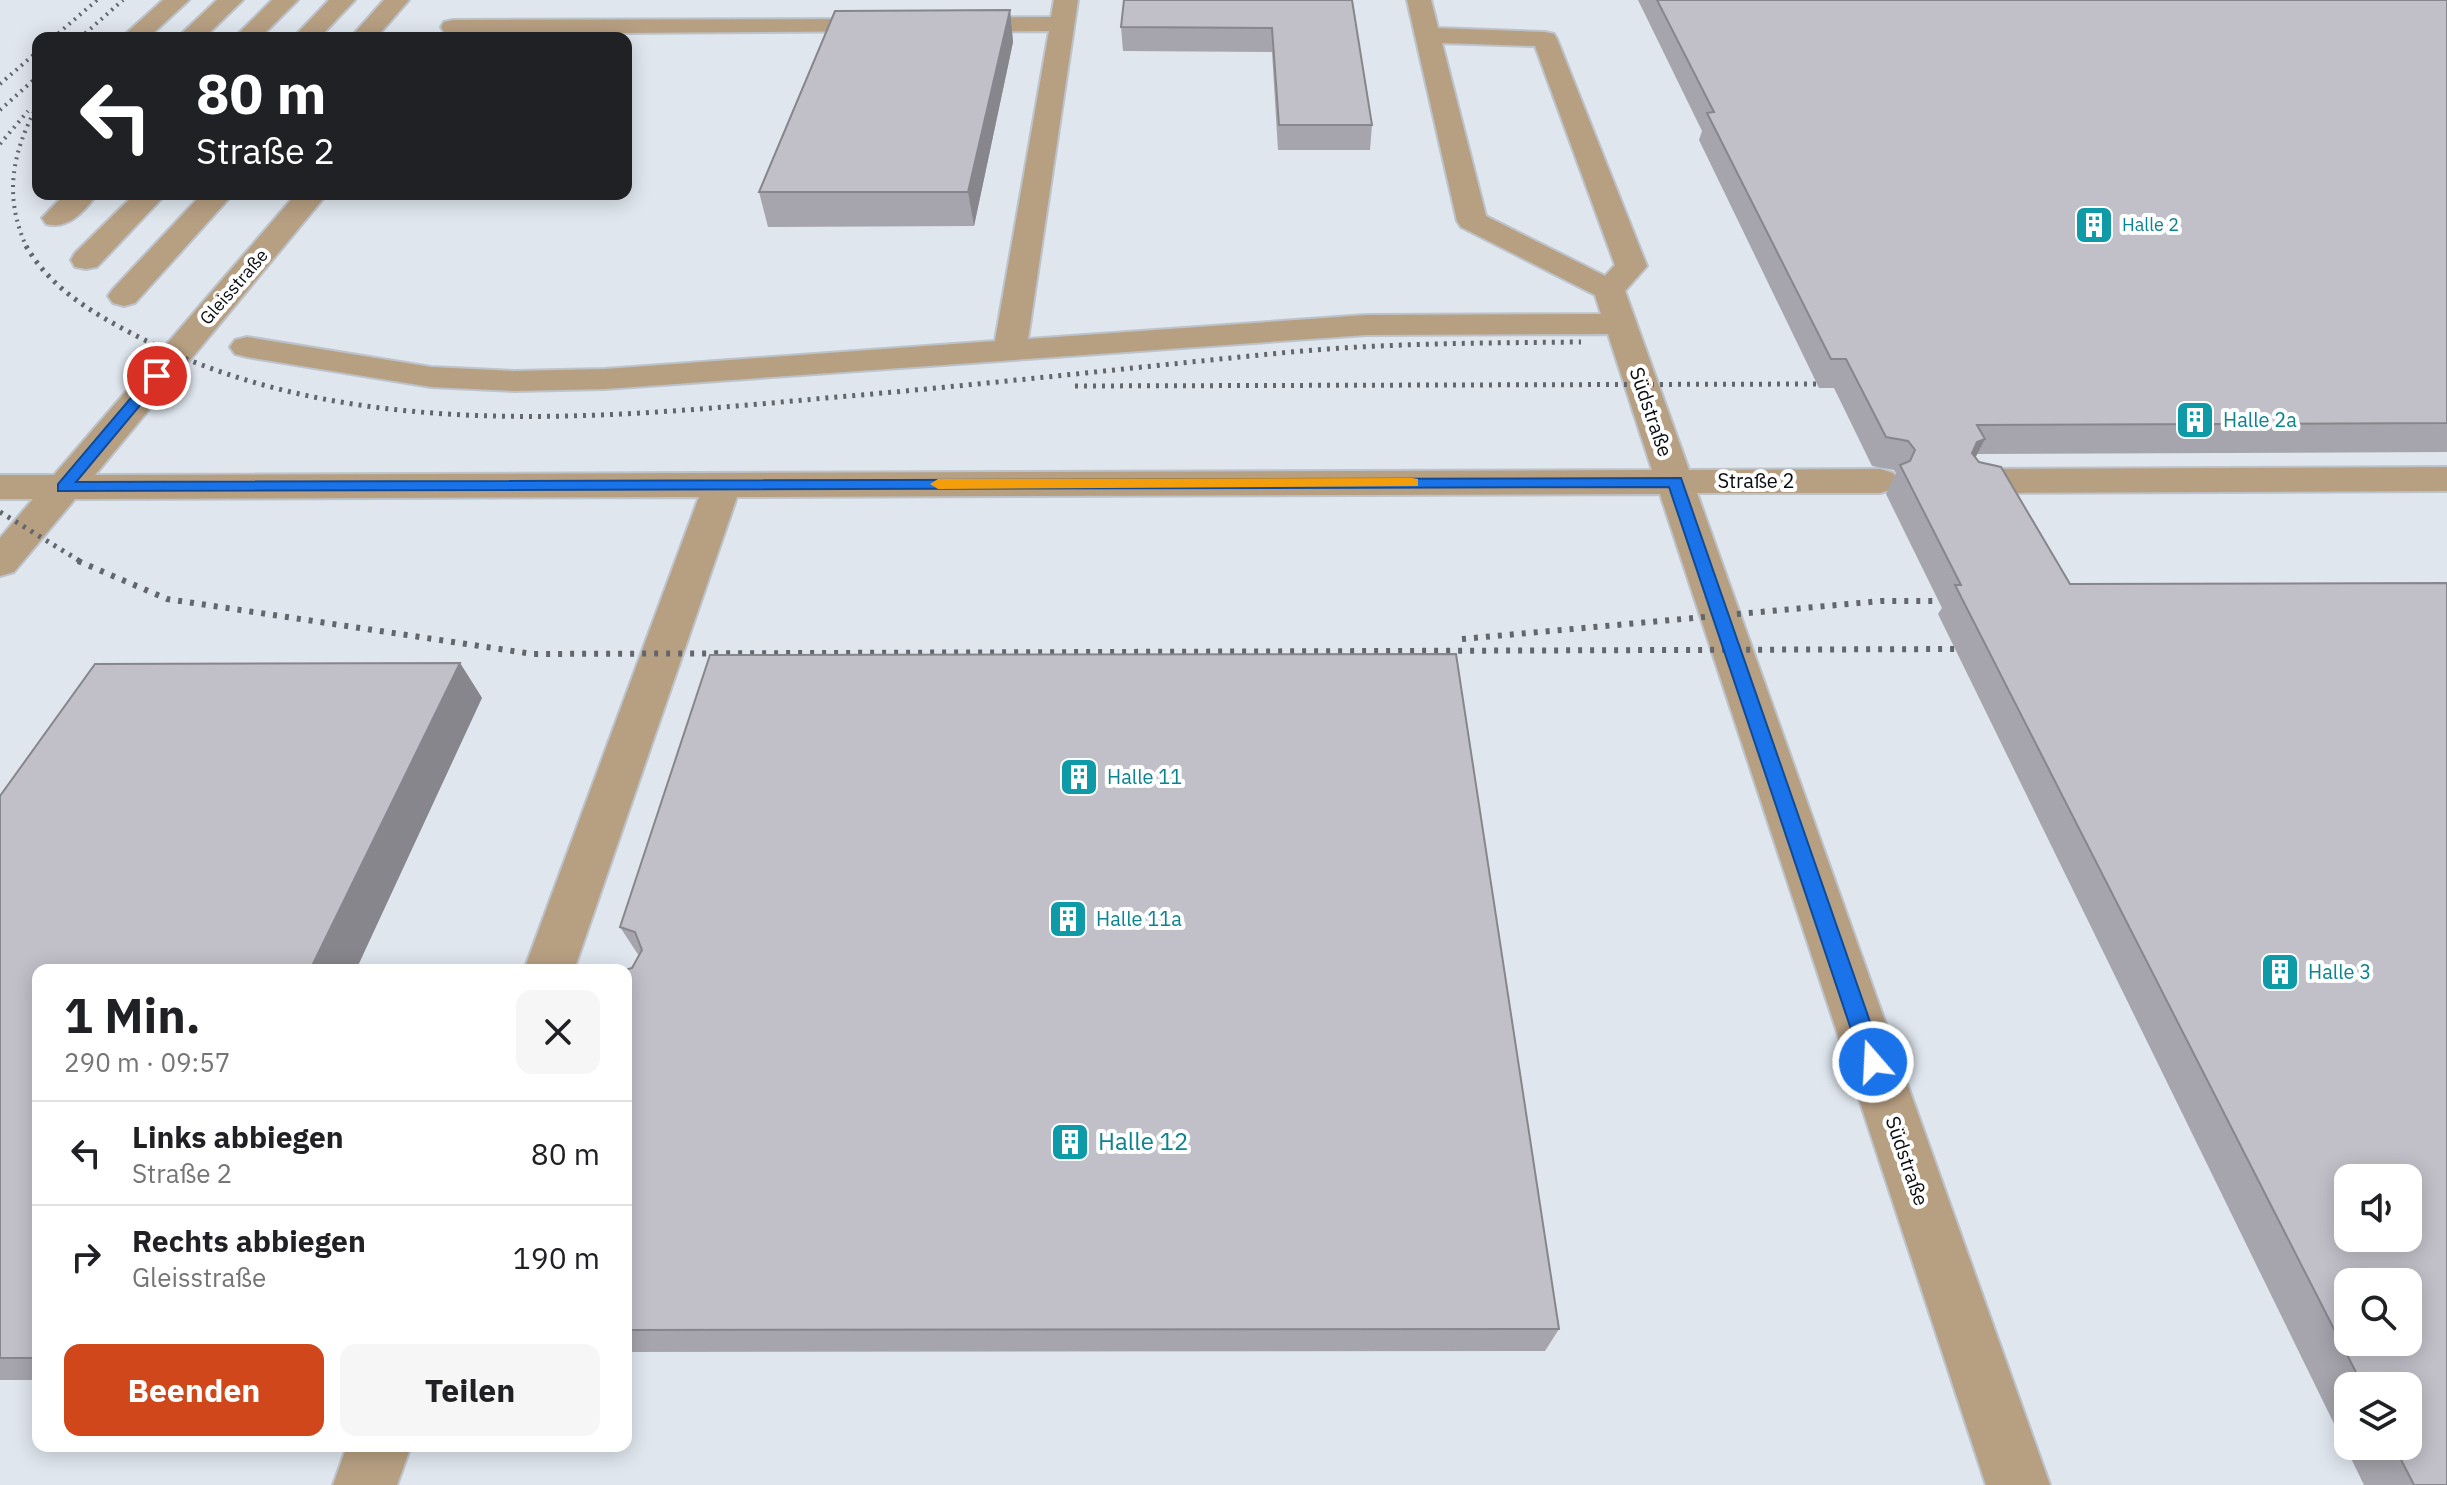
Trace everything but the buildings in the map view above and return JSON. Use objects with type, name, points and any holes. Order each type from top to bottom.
[{"type":"street","points":[[140,32],[177,0]]},
{"type":"street","points":[[196,32],[231,0]]},
{"type":"street","points":[[252,32],[286,0]]},
{"type":"street","points":[[311,32],[343,0]]},
{"type":"street","points":[[368,32],[397,0]]},
{"type":"street","points":[[448,32],[474,0]]},
{"type":"street","points":[[448,32],[911,26],[1064,12],[1010,350]]},
{"type":"street","points":[[1423,18],[1545,39],[1631,266],[1615,307],[1472,221],[1423,18]]},
{"type":"street","points":[[57,218],[76,200]]},
{"type":"street","points":[[86,260],[145,200]]},
{"type":"street","points":[[124,296],[212,200]]},
{"type":"street","name":"Gleisstraße","points":[[0,563],[307,200]]},
{"type":"street","points":[[247,347],[431,377],[515,381],[605,379],[1615,307]]},
{"type":"street","name":"Südstraße","points":[[1615,307],[2018,1485]]},
{"type":"street","points":[[1977,481],[2447,479]]},
{"type":"street","name":"Straße 2","points":[[0,487],[1880,481]]},
{"type":"street","points":[[551,964],[722,485]]},
{"type":"street","points":[[365,1485],[377,1452]]},
{"type":"railway","points":[[60,32],[97,0]]},
{"type":"railway","points":[[87,32],[123,0]]},
{"type":"railway","points":[[0,84],[32,56]]},
{"type":"railway","points":[[0,110],[32,81]]},
{"type":"railway","points":[[0,144],[28,111]]},
{"type":"railway","points":[[27,247],[13,193],[17,157],[32,116]]},
{"type":"railway","points":[[27,247],[46,274],[85,306],[129,332],[210,368],[295,393],[382,408],[471,415],[560,416],[739,406],[1327,349],[1581,342]]},
{"type":"railway","points":[[1075,386],[1817,384]]},
{"type":"railway","points":[[0,512],[83,563]]},
{"type":"railway","points":[[78,561],[167,599],[533,654],[1955,649]]},
{"type":"railway","points":[[1462,639],[1881,601],[1938,601]]},
{"type":"slow traffic","points":[[938,484],[1412,482]]},
{"type":"place","name":"Halle 2","points":[[2094,225]]},
{"type":"place","name":"Halle 2a","points":[[2195,420]]},
{"type":"place","name":"Halle 11","points":[[1079,777]]},
{"type":"place","name":"Halle 11a","points":[[1068,919]]},
{"type":"place","name":"Halle 3","points":[[2280,972]]},
{"type":"place","name":"Halle 12","points":[[1070,1142]]},
{"type":"route","points":[[157,376],[63,487],[1675,482],[1873,1062]]}]
